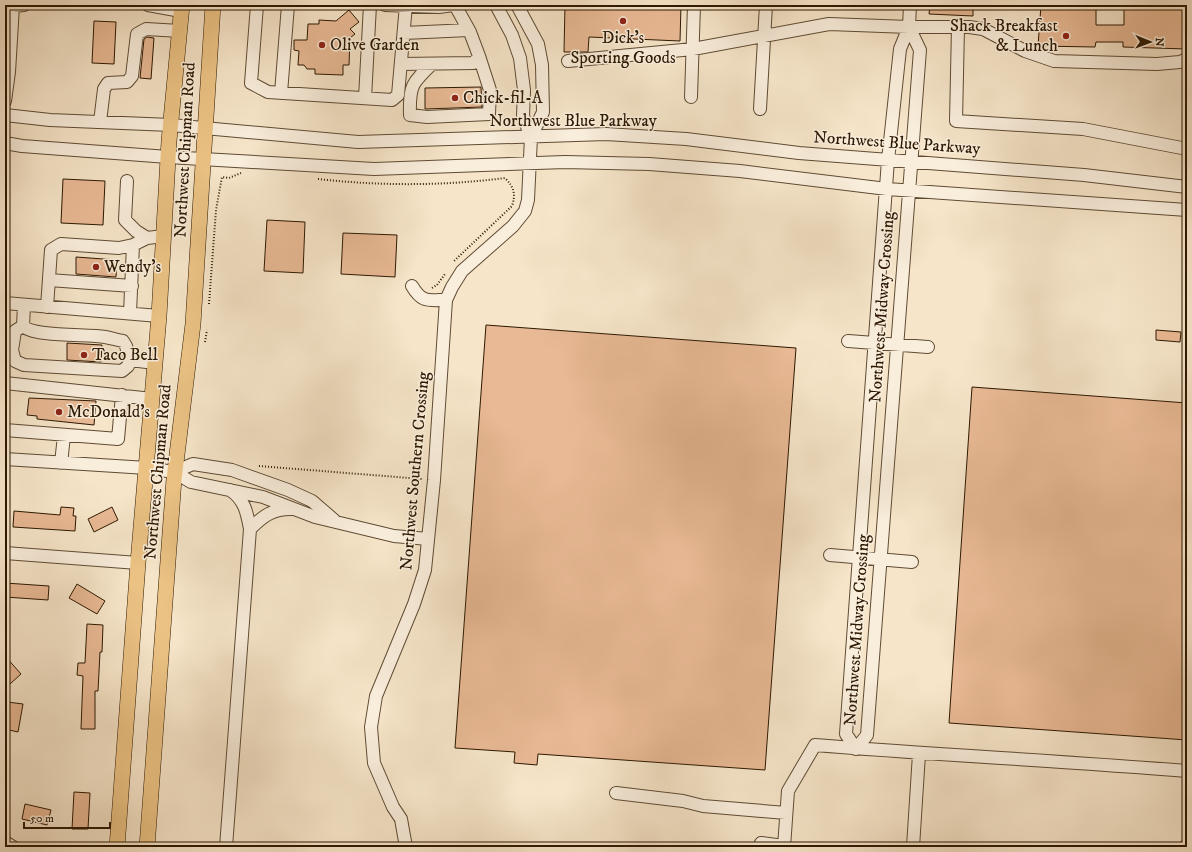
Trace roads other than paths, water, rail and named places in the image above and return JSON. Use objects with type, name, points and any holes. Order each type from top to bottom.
[{"type":"main road","name":"Northwest Chipman Road","points":[[146,847],[174,472],[193,324],[213,5]]},
{"type":"main road","name":"Northwest Chipman Road","points":[[117,847],[138,563],[159,316],[168,157],[181,8]]},
{"type":"street","points":[[148,5],[181,8]]},
{"type":"street","points":[[257,5],[251,83],[268,92],[392,100],[398,95],[406,6]]},
{"type":"street","points":[[281,93],[288,5]]},
{"type":"street","points":[[365,98],[370,5]]},
{"type":"street","points":[[385,5],[439,7],[454,5],[469,30],[490,90],[488,114],[427,116],[410,115],[409,95],[414,81],[432,64]]},
{"type":"street","name":"Northwest Southern Crossing","points":[[496,5],[512,35],[520,58],[524,90],[522,116],[532,137]]},
{"type":"street","name":"Northwest Southern Crossing","points":[[406,847],[401,819],[393,807],[374,763],[371,727],[376,696],[423,582],[434,480],[446,300],[462,271],[513,226],[525,211],[528,200],[532,137],[543,112],[542,65],[538,44],[517,5]]},
{"type":"street","points":[[691,97],[694,5]]},
{"type":"street","points":[[760,109],[766,5]]},
{"type":"street","name":"Northwest Midway Crossing","points":[[909,27],[920,50],[879,560],[867,735],[856,749],[846,734],[858,558],[888,160],[900,49],[909,27],[910,5]]},
{"type":"street","points":[[5,101],[9,72],[14,6]]},
{"type":"street","points":[[568,61],[693,49],[829,24],[958,27],[982,29],[1024,51],[1054,61],[1158,64],[1187,59]]},
{"type":"street","points":[[958,27],[956,121],[1083,130],[1187,149]]},
{"type":"street","points":[[100,122],[104,89],[108,83],[127,82],[132,76],[136,34],[146,29],[180,31]]},
{"type":"street","points":[[404,33],[469,30]]},
{"type":"street","points":[[401,64],[474,63],[479,56]]},
{"type":"street","name":"Northwest Blue Parkway","points":[[5,115],[50,120],[171,125],[358,142],[606,134],[686,139],[798,153],[1084,175],[1187,187]]},
{"type":"street","points":[[5,143],[22,146],[168,157],[374,169],[565,162],[649,164],[740,171],[887,189],[1187,210]]},
{"type":"street","points":[[127,181],[125,220],[136,231],[147,238]]},
{"type":"street","points":[[47,307],[51,250],[61,244],[119,248],[133,245],[147,238],[164,236]]},
{"type":"street","points":[[130,313],[133,245]]},
{"type":"street","points":[[49,280],[132,286]]},
{"type":"street","points":[[412,286],[419,296],[425,300],[446,300]]},
{"type":"street","points":[[5,303],[159,316]]},
{"type":"street","points":[[23,326],[15,331],[12,350],[15,361],[24,365],[122,371],[128,366],[130,360],[123,341],[104,337],[26,330],[23,326],[24,305]]},
{"type":"street","points":[[848,341],[928,347]]},
{"type":"street","points":[[130,360],[155,363]]},
{"type":"street","points":[[5,383],[152,399]]},
{"type":"street","points":[[5,430],[64,436],[118,439],[122,395]]},
{"type":"street","points":[[61,463],[64,436]]},
{"type":"street","points":[[5,459],[147,468],[174,472],[191,482],[227,488],[263,497],[315,517],[394,536],[428,539]]},
{"type":"street","points":[[174,472],[193,464],[232,470],[288,490],[312,501],[336,521]]},
{"type":"street","points":[[226,847],[250,529],[247,509],[239,497],[227,488]]},
{"type":"street","points":[[250,529],[263,516],[270,512],[293,509]]},
{"type":"street","points":[[5,553],[138,563]]},
{"type":"street","points":[[830,555],[912,562]]},
{"type":"street","points":[[761,843],[784,846],[788,791],[815,745],[919,754],[1071,762],[1187,771]]},
{"type":"street","points":[[913,847],[919,754]]},
{"type":"street","points":[[616,793],[683,801],[703,806],[786,813]]},
{"type":"street","points":[[5,842],[13,847]]},
{"type":"place","name":"Dick's Sporting Goods","points":[[623,21]]},
{"type":"place","name":"Shack Breakfast & Lunch","points":[[1066,36]]},
{"type":"place","name":"Olive Garden","points":[[322,45]]},
{"type":"place","name":"Chick-fil-A","points":[[455,98]]},
{"type":"place","name":"Wendy's","points":[[96,267]]},
{"type":"place","name":"Taco Bell","points":[[84,355]]},
{"type":"place","name":"McDonald's","points":[[59,412]]}]
